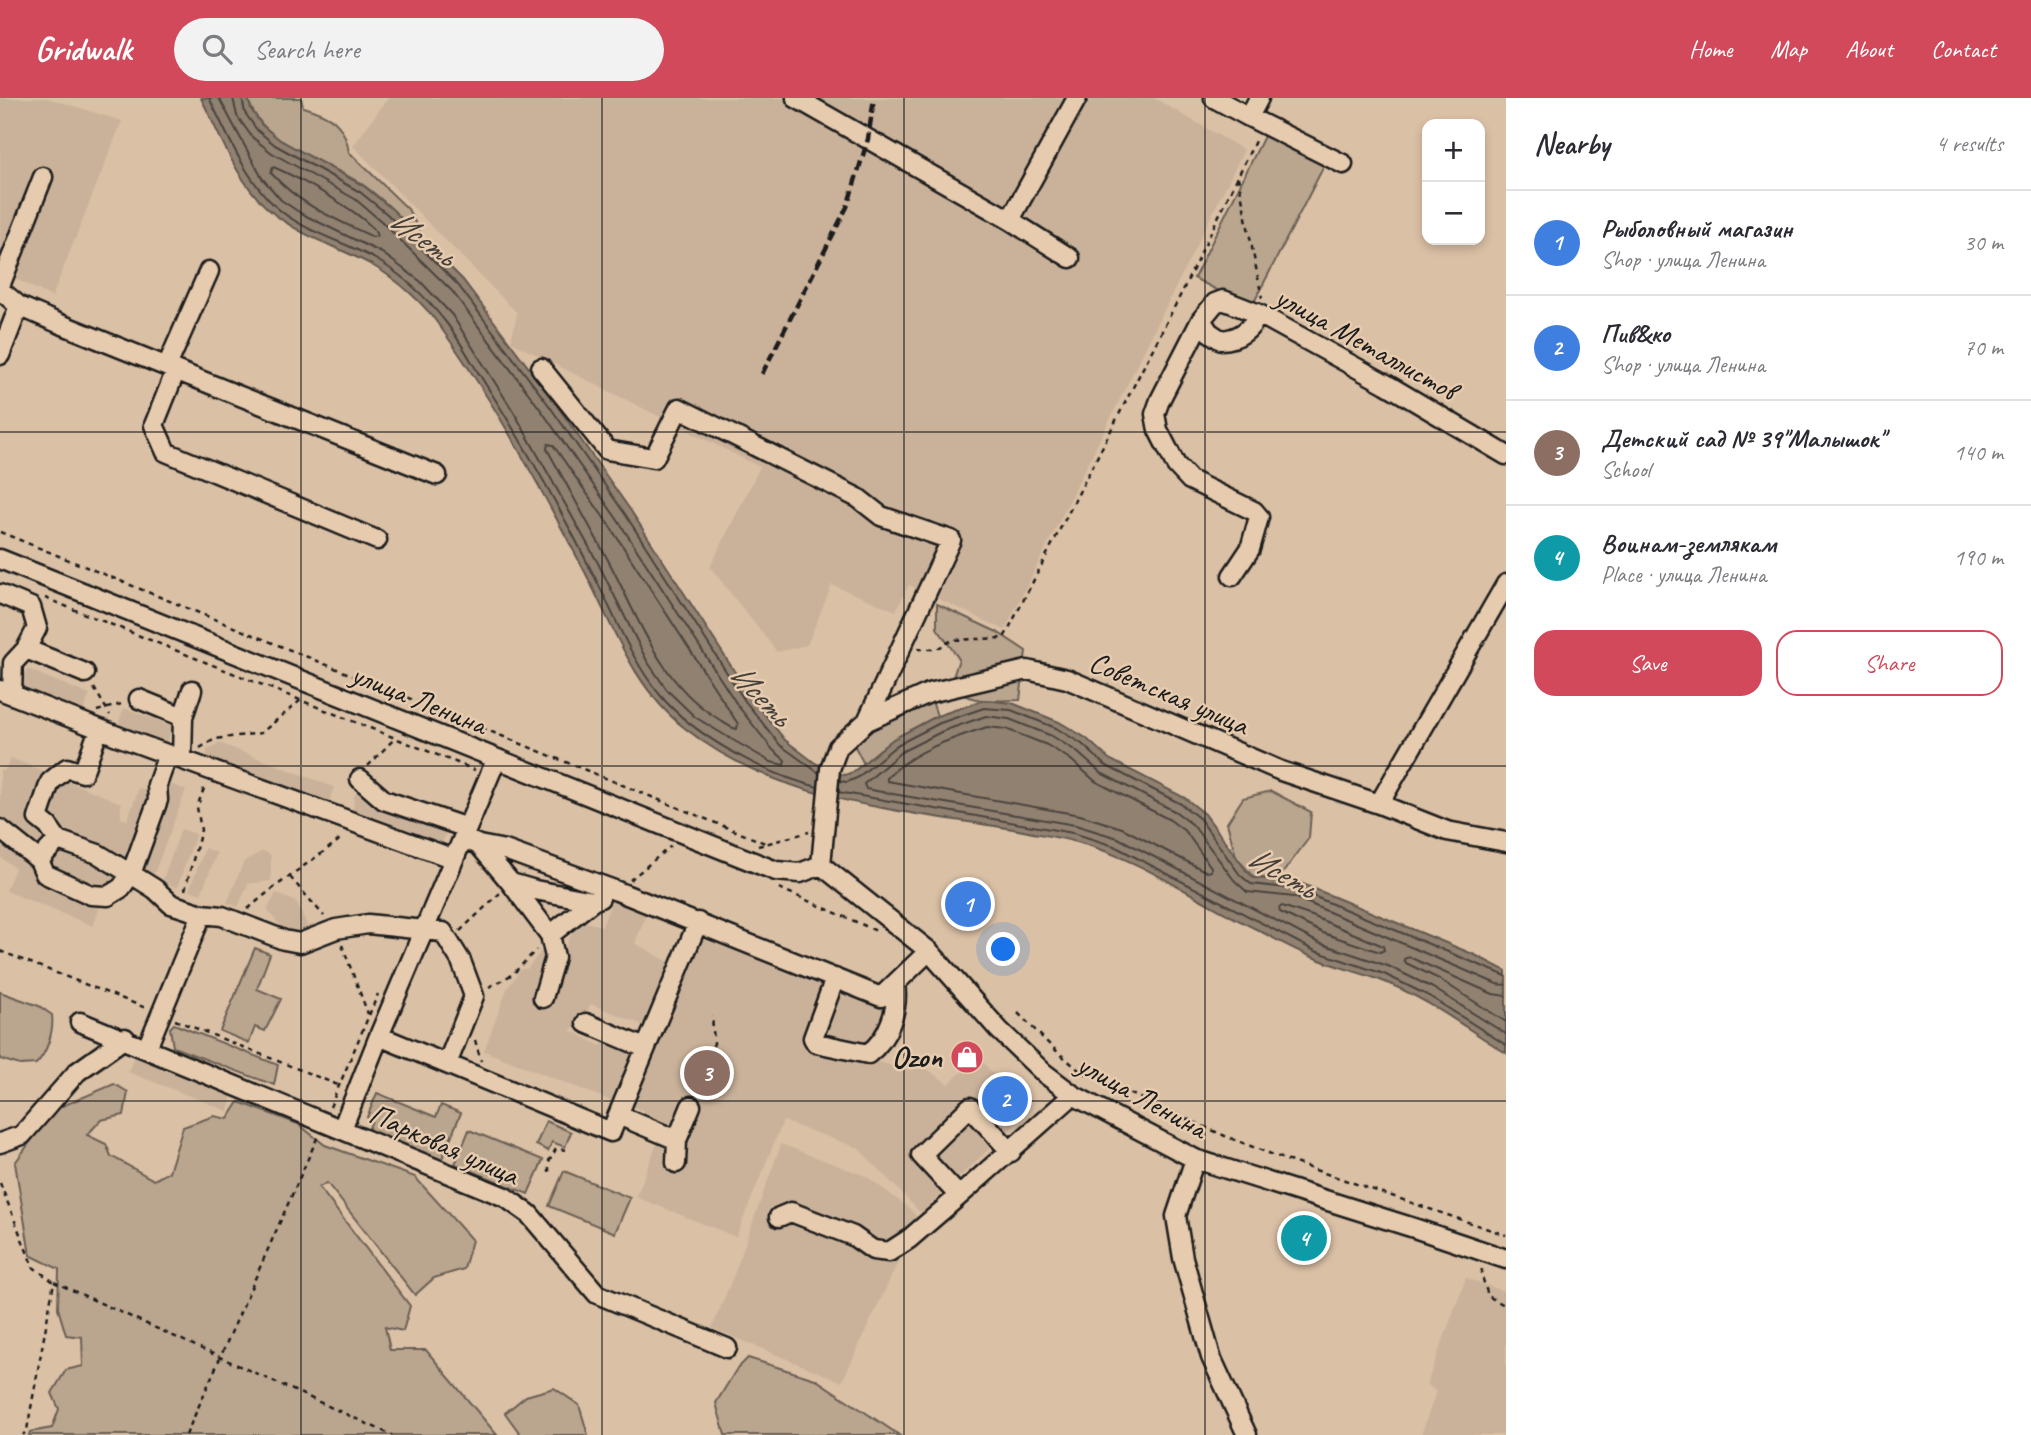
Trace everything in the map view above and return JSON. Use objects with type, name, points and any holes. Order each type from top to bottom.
[{"type":"street","points":[[796,98],[1010,220],[1070,258]]},
{"type":"street","points":[[1010,220],[1077,98]]},
{"type":"street","points":[[1214,98],[1343,164]]},
{"type":"street","points":[[1256,121],[1259,98]]},
{"type":"street","points":[[43,177],[0,288],[19,306],[437,475]]},
{"type":"street","points":[[209,271],[172,368],[154,425],[166,452],[377,540]]},
{"type":"street","name":"улица Металлистов","points":[[1201,320],[1215,303],[1223,300],[1259,314],[1506,455]]},
{"type":"street","points":[[0,355],[19,306]]},
{"type":"street","points":[[1231,576],[1250,549],[1259,517],[1254,511],[1190,480],[1176,466],[1158,430],[1155,414],[1201,320],[1209,332],[1220,340],[1233,340],[1251,328],[1259,314]]},
{"type":"street","points":[[541,368],[607,450],[654,458],[679,408],[858,498],[881,516],[951,540],[867,721]]},
{"type":"street","name":"улица Ленина","points":[[0,559],[776,872],[800,873],[821,865],[929,951],[999,1030],[1044,1073],[1073,1095],[1195,1159],[1506,1259]]},
{"type":"street","points":[[1379,804],[1506,584]]},
{"type":"street","points":[[0,594],[31,607],[37,628],[26,649],[6,666],[6,692],[120,737],[454,859]]},
{"type":"street","points":[[26,649],[85,673]]},
{"type":"street","name":"Советская улица","points":[[821,865],[830,769],[838,747],[867,721],[929,693],[1027,670],[1067,679],[1281,771],[1379,804],[1447,831],[1506,842]]},
{"type":"street","points":[[0,829],[39,860],[45,874],[91,895],[108,897],[121,888],[131,874],[158,800],[157,785],[175,757],[183,716],[192,690]]},
{"type":"street","points":[[139,699],[183,716]]},
{"type":"street","points":[[99,729],[83,773],[67,768],[50,782],[38,818],[58,840],[99,854],[155,889],[171,904],[202,914],[222,916],[284,940],[300,943],[336,929],[368,924],[443,932],[461,961],[472,1003],[447,1064]]},
{"type":"street","name":"Парковая улица","points":[[342,1129],[454,859],[469,837],[496,760]]},
{"type":"street","points":[[360,779],[384,800],[469,837],[698,922],[881,997],[929,951]]},
{"type":"street","points":[[469,837],[512,883],[550,935],[555,957],[542,998]]},
{"type":"street","points":[[39,860],[58,840]]},
{"type":"street","points":[[512,883],[593,901]]},
{"type":"street","points":[[550,935],[593,901],[617,891]]},
{"type":"street","points":[[147,1048],[202,914]]},
{"type":"street","points":[[379,1036],[611,1132],[698,922]]},
{"type":"street","points":[[835,978],[813,1038],[816,1043],[868,1054],[885,1036],[897,1001],[895,984]]},
{"type":"street","name":"Парковая улица","points":[[80,1021],[505,1197],[529,1213],[597,1294],[727,1348]]},
{"type":"street","points":[[586,1023],[645,1048]]},
{"type":"street","points":[[0,1143],[22,1135],[77,1072],[125,1038]]},
{"type":"street","points":[[779,1217],[791,1212],[853,1236],[873,1250],[890,1252],[1011,1152],[1073,1095]]},
{"type":"street","points":[[676,1163],[677,1140],[691,1106]]},
{"type":"street","points":[[959,1196],[922,1155],[970,1107],[1011,1152]]},
{"type":"street","points":[[618,1115],[677,1140]]},
{"type":"street","points":[[1195,1159],[1176,1216],[1183,1258],[1211,1357],[1247,1435]]},
{"type":"path","points":[[903,645],[915,649],[937,649],[953,640],[1004,638],[1174,309],[1238,176],[1256,121]]},
{"type":"path","points":[[1238,176],[1264,307],[1259,314]]},
{"type":"path","points":[[0,532],[765,843]]},
{"type":"path","points":[[85,673],[107,707],[120,737]]},
{"type":"path","points":[[75,720],[107,707],[139,699]]},
{"type":"path","points":[[175,757],[215,739],[261,733],[300,700]]},
{"type":"path","points":[[181,907],[201,830],[197,807],[212,769]]},
{"type":"path","points":[[222,916],[242,915],[270,889],[338,841],[350,819]]},
{"type":"path","points":[[290,877],[336,929],[379,1036]]},
{"type":"path","points":[[443,932],[457,934],[512,883]]},
{"type":"path","points":[[490,1082],[477,1051],[472,1003],[513,974],[550,935]]},
{"type":"path","points":[[0,951],[339,1086],[359,1086]]},
{"type":"path","points":[[1018,1013],[1052,1047],[1080,1071],[1092,1077],[1225,1136],[1289,1161],[1506,1235]]},
{"type":"path","points":[[691,1106],[714,1044],[712,1016]]},
{"type":"path","points":[[186,1435],[325,1122]]},
{"type":"path","points":[[549,1172],[549,1161],[556,1149],[568,1150]]},
{"type":"path","points":[[0,1183],[33,1267],[54,1282],[392,1435]]},
{"type":"path","points":[[1486,1253],[1481,1273],[1488,1296],[1506,1306]]},
{"type":"path","points":[[23,1435],[27,1430],[54,1282]]},
{"type":"shaded area","points":[[0,98],[47,98],[122,121],[52,297],[0,271]]},
{"type":"shaded area","points":[[248,98],[301,98],[303,107],[334,121],[344,133],[349,152],[408,209],[420,232],[417,235],[366,187],[281,140],[255,115]]},
{"type":"shaded area","points":[[388,98],[1154,98],[1244,150],[1005,630],[909,585],[896,611],[832,585],[807,645],[777,652],[710,567],[760,467],[511,342],[517,313],[353,146]]},
{"type":"shaded area","points":[[1266,132],[1326,162],[1251,308],[1194,278]]},
{"type":"shaded area","points":[[937,604],[997,632],[1026,651],[1020,700],[975,699],[950,686],[959,659],[937,628]]},
{"type":"shaded area","points":[[27,669],[90,695],[82,713],[20,688]]},
{"type":"shaded area","points":[[917,696],[932,701],[937,716],[889,743],[864,764],[852,741]]},
{"type":"shaded area","points":[[124,708],[173,726],[166,746],[122,729],[119,721]]},
{"type":"shaded area","points":[[219,743],[334,787],[328,805],[207,759],[207,750]]},
{"type":"shaded area","points":[[11,758],[121,803],[121,818],[127,820],[139,788],[166,797],[171,784],[186,790],[152,879],[127,865],[106,890],[93,926],[6,891],[15,868],[0,857],[0,770],[4,771]]},
{"type":"shaded area","points":[[361,785],[448,829],[440,848],[353,814],[354,796]]},
{"type":"shaded area","points":[[1271,791],[1311,812],[1309,838],[1279,878],[1254,878],[1236,857],[1227,823],[1243,798]]},
{"type":"shaded area","points":[[181,829],[196,834],[177,888],[162,882]]},
{"type":"shaded area","points":[[205,848],[217,853],[201,894],[189,890]]},
{"type":"shaded area","points":[[263,851],[271,855],[271,881],[248,884],[238,907],[227,903],[244,861]]},
{"type":"shaded area","points":[[276,893],[296,902],[307,924],[302,938],[285,931],[267,910]]},
{"type":"shaded area","points":[[612,901],[646,915],[635,943],[669,962],[643,1025],[591,1004],[580,1025],[570,1030],[601,1046],[606,1037],[636,1050],[614,1102],[484,1051],[507,989],[520,970],[528,968],[541,951],[562,958],[569,938],[581,921],[602,926]]},
{"type":"shaded area","points":[[701,932],[888,1006],[871,1060],[901,1068],[926,1068],[948,1084],[979,1057],[1026,1114],[921,1213],[858,1148],[783,1121],[736,1237],[636,1197],[663,1128],[651,1123],[652,1118],[643,1115],[644,1111],[631,1106]]},
{"type":"shaded area","points":[[255,948],[270,954],[257,989],[281,999],[265,1031],[255,1027],[249,1043],[220,1031]]},
{"type":"shaded area","points":[[0,992],[39,1006],[52,1015],[49,1041],[36,1064],[20,1065],[0,1059]]},
{"type":"shaded area","points":[[174,1024],[278,1065],[274,1085],[173,1047],[170,1028]]},
{"type":"shaded area","points":[[134,1056],[232,1095],[228,1111],[128,1072]]},
{"type":"shaded area","points":[[114,1084],[128,1092],[124,1115],[101,1120],[87,1135],[106,1144],[111,1156],[154,1180],[169,1172],[183,1127],[214,1116],[228,1119],[239,1102],[298,1124],[325,1145],[415,1177],[472,1240],[464,1269],[434,1278],[415,1295],[327,1183],[319,1187],[410,1306],[403,1331],[385,1327],[390,1350],[426,1350],[497,1435],[29,1435],[30,1432],[52,1428],[59,1409],[52,1393],[66,1370],[83,1366],[82,1337],[66,1335],[58,1308],[59,1269],[30,1255],[15,1163],[53,1110]]},
{"type":"shaded area","points":[[377,1093],[436,1117],[441,1105],[461,1113],[441,1161],[368,1131],[372,1120],[367,1117]]},
{"type":"shaded area","points":[[546,1121],[571,1132],[565,1147],[552,1142],[548,1151],[536,1145]]},
{"type":"shaded area","points":[[469,1130],[543,1160],[528,1194],[455,1164]]},
{"type":"shaded area","points":[[781,1144],[866,1176],[910,1209],[930,1233],[900,1258],[842,1382],[712,1328]]},
{"type":"shaded area","points":[[564,1171],[630,1198],[615,1233],[549,1206]]},
{"type":"shaded area","points":[[1466,1278],[1506,1292],[1506,1435],[1421,1435],[1436,1392],[1427,1384]]},
{"type":"shaded area","points":[[748,1358],[815,1379],[899,1435],[725,1435],[716,1403],[736,1370]]},
{"type":"shaded area","points":[[554,1388],[579,1405],[588,1435],[521,1435],[505,1413],[526,1396]]},
{"type":"water","points":[[201,98],[248,98],[251,109],[262,125],[280,140],[364,186],[392,209],[463,280],[553,400],[631,511],[751,697],[785,740],[815,763],[845,775],[853,772],[893,739],[937,716],[984,700],[1012,703],[1059,722],[1086,738],[1109,759],[1185,798],[1205,814],[1254,878],[1298,882],[1475,955],[1506,971],[1506,1053],[1413,995],[1380,980],[1299,951],[1145,869],[1101,849],[1018,830],[887,809],[802,789],[762,774],[723,754],[686,729],[668,713],[639,677],[517,447],[481,387],[434,319],[410,293],[382,271],[296,229],[261,202],[231,160]]},
{"type":"railway","points":[[762,374],[847,207],[868,139],[874,98]]},
{"type":"place","name":"Рыболовный магазин","points":[[968,904]]},
{"type":"place","name":"Ozon","points":[[967,1057]]},
{"type":"place","name":"Детский сад № 39\"Малышок\"","points":[[707,1073]]},
{"type":"place","name":"Пив&ко","points":[[1005,1099]]},
{"type":"place","name":"Воинам-землякам","points":[[1304,1238]]},
{"type":"water label","name":"Исеть","points":[[423,237]]},
{"type":"water label","name":"Исеть","points":[[761,694]]},
{"type":"water label","name":"Исеть","points":[[1282,872]]}]
